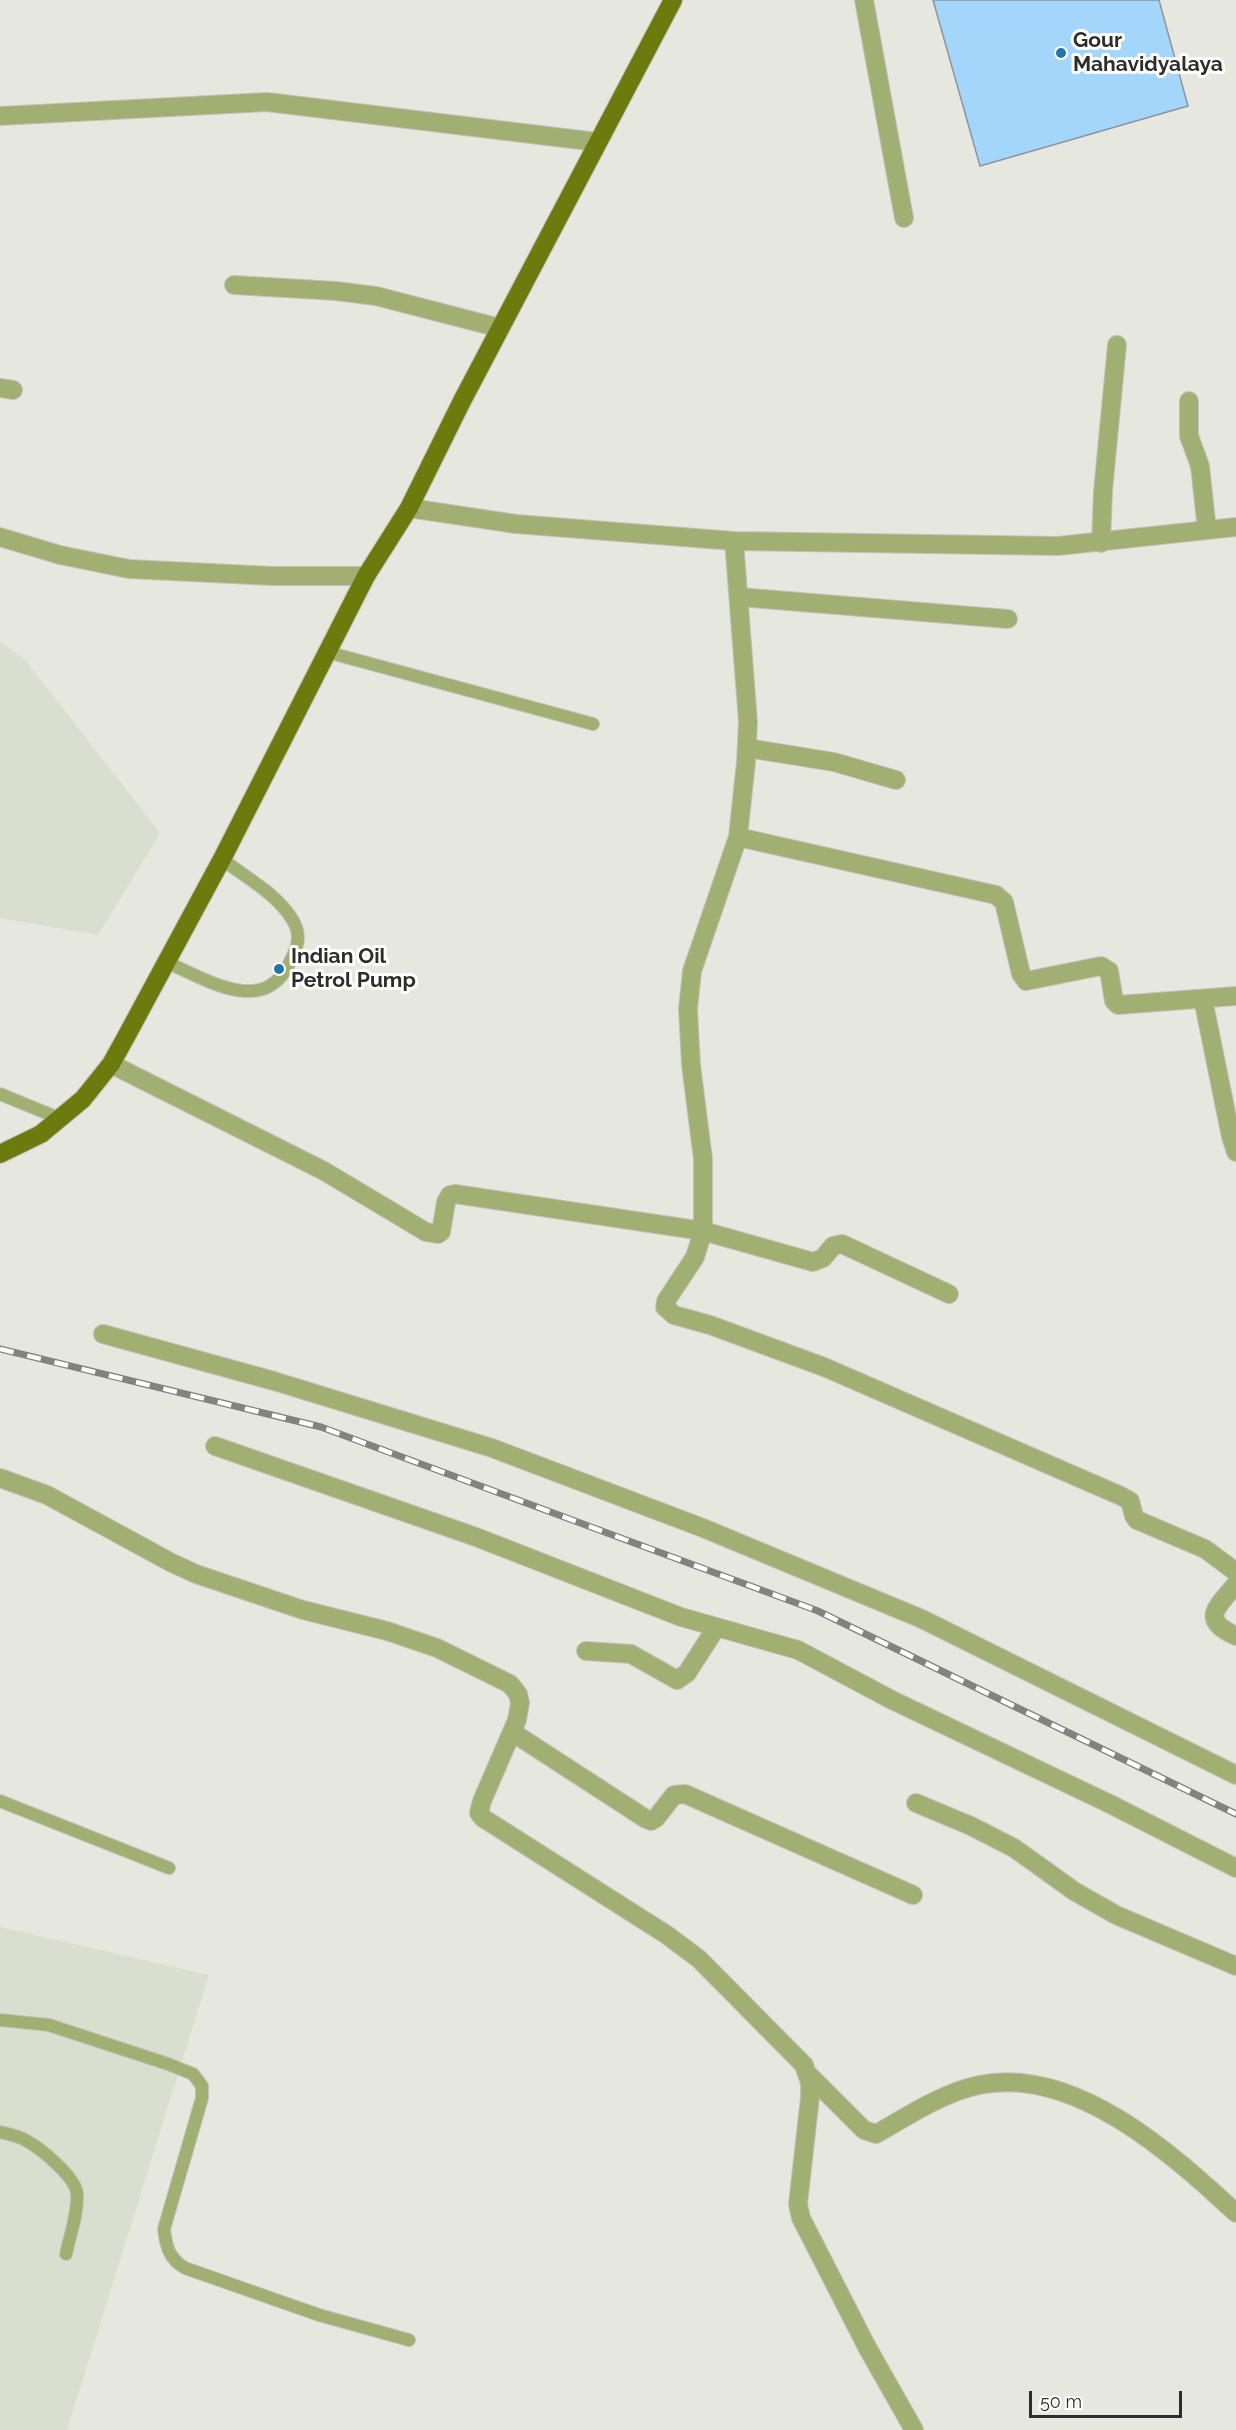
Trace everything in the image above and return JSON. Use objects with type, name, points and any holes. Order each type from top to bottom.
[{"type":"main road","points":[[0,1154],[41,1134],[61,1119],[83,1099],[111,1064],[222,859],[366,576],[409,508],[500,328],[673,0]]},
{"type":"street","points":[[864,0],[904,218]]},
{"type":"street","points":[[0,116],[267,102],[597,142]]},
{"type":"street","points":[[234,285],[336,291],[376,296],[500,328]]},
{"type":"street","points":[[1101,543],[1103,491],[1117,345]]},
{"type":"street","points":[[1189,401],[1189,436],[1200,466],[1207,530]]},
{"type":"street","points":[[409,508],[516,524],[734,541],[1010,547],[1101,543],[1236,527]]},
{"type":"street","points":[[0,537],[60,555],[129,569],[273,576],[366,576]]},
{"type":"street","points":[[734,541],[748,722],[747,748],[738,837],[692,971],[688,1009],[689,1044],[703,1159],[703,1231],[695,1257],[665,1306],[674,1315],[710,1325],[824,1367],[1121,1496],[1130,1501],[1137,1521],[1205,1549],[1236,1572]]},
{"type":"street","points":[[739,597],[1008,619]]},
{"type":"street","points":[[747,748],[834,762],[896,780]]},
{"type":"street","points":[[738,837],[996,896],[1004,902],[1021,974],[1026,981],[1101,966],[1109,971],[1114,1001],[1118,1005],[1236,996]]},
{"type":"street","points":[[1203,999],[1236,1152]]},
{"type":"street","points":[[111,1064],[324,1171],[426,1232],[441,1232],[446,1202],[450,1195],[455,1194],[703,1231],[813,1262],[823,1258],[833,1246],[842,1244],[949,1294]]},
{"type":"street","points":[[103,1334],[274,1381],[492,1448],[703,1528],[922,1619],[1236,1775]]},
{"type":"street","points":[[215,1446],[476,1537],[681,1617],[798,1650],[892,1700],[1110,1804],[1236,1868]]},
{"type":"street","points":[[0,1478],[47,1495],[196,1574],[303,1610],[387,1631],[437,1648],[510,1684],[518,1694],[520,1703],[512,1732],[479,1813],[483,1818],[667,1935],[699,1959],[804,2065],[808,2074],[810,2097],[798,2204],[801,2218],[867,2347],[914,2430]]},
{"type":"street","points":[[1236,1584],[1216,1609],[1214,1617],[1218,1627],[1236,1636]]},
{"type":"street","points":[[586,1651],[631,1654],[677,1680],[687,1673],[716,1628]]},
{"type":"street","points":[[512,1732],[646,1819],[651,1821],[656,1818],[674,1795],[686,1794],[913,1895]]},
{"type":"street","points":[[916,1803],[971,1826],[1014,1848],[1074,1891],[1116,1915],[1236,1966]]},
{"type":"street","points":[[808,2074],[864,2130],[876,2134],[932,2103],[967,2089],[1010,2081],[1040,2084],[1090,2104],[1143,2137],[1182,2164],[1236,2213]]},
{"type":"lane","points":[[327,652],[593,724]]},
{"type":"lane","points":[[166,962],[243,993],[258,991],[275,983],[287,969],[298,946],[298,931],[291,918],[281,904],[222,859]]},
{"type":"lane","points":[[0,1094],[61,1119]]},
{"type":"lane","points":[[0,1801],[169,1868]]},
{"type":"lane","points":[[0,2020],[49,2025],[66,2030],[168,2064],[193,2074],[198,2079],[202,2086],[202,2098],[164,2229],[166,2244],[176,2263],[319,2315],[409,2340]]},
{"type":"lane","points":[[0,2132],[24,2139],[36,2146],[65,2173],[76,2187],[76,2208],[66,2254]]},
{"type":"shaded area","points":[[0,641],[25,660],[160,833],[98,935],[0,918]]},
{"type":"shaded area","points":[[0,1927],[209,1975],[67,2430],[0,2430]]},
{"type":"building","name":"Gour Mahavidyalaya","points":[[933,0],[1159,0],[1188,106],[980,166]]},
{"type":"railway","points":[[0,1349],[321,1427],[818,1611],[1236,1814]]},
{"type":"place","name":"Gour Mahavidyalaya","points":[[1061,53]]},
{"type":"place","name":"Indian Oil Petrol Pump","points":[[279,969]]}]
